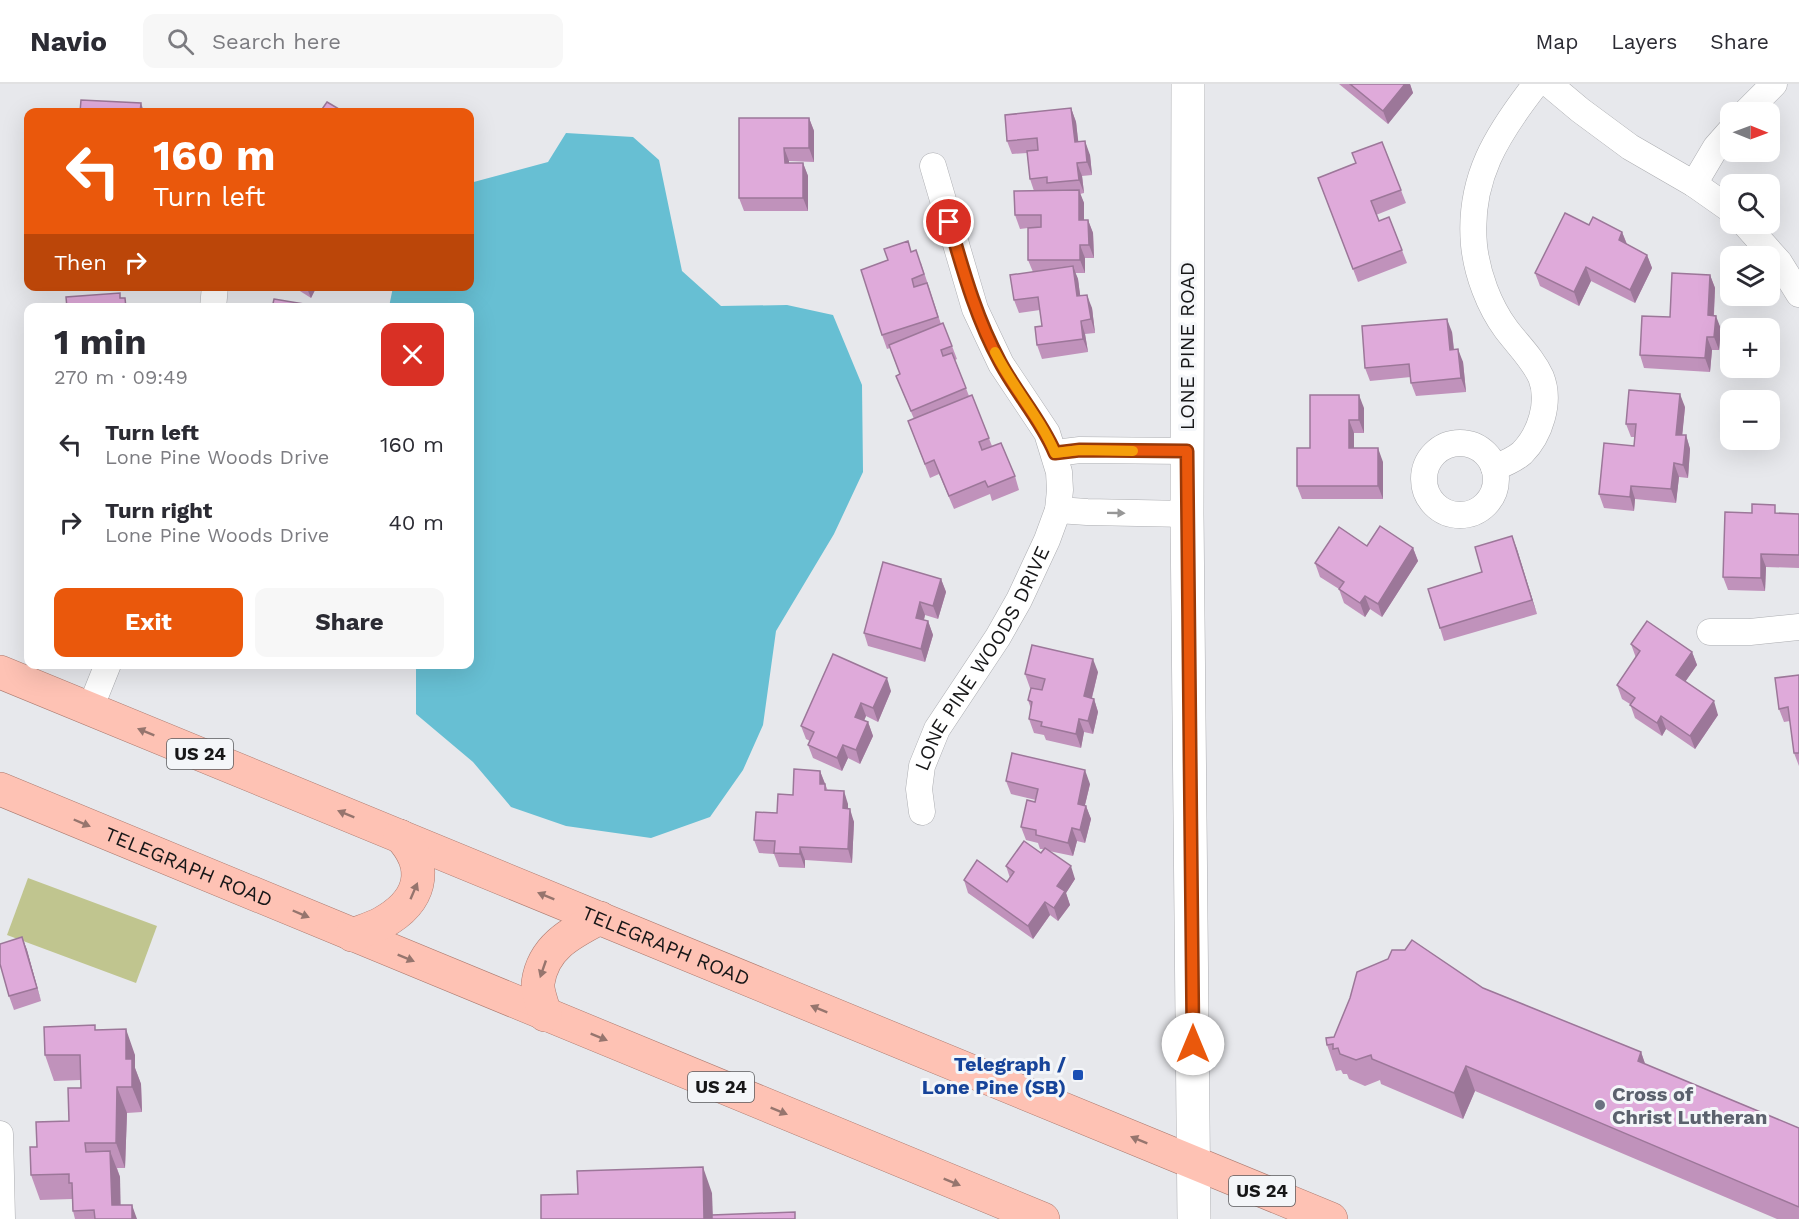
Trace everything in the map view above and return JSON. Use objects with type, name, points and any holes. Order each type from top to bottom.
[{"type":"highway","name":"TELEGRAPH ROAD","points":[[0,672],[1331,1219]]},
{"type":"highway","name":"TELEGRAPH ROAD","points":[[0,789],[1042,1219]]},
{"type":"highway","points":[[352,935],[381,924],[406,905],[414,893],[418,882],[416,860],[411,847],[400,836]]},
{"type":"highway","points":[[545,1015],[538,984],[544,962],[553,949],[570,933],[600,918]]},
{"type":"street","name":"LONE PINE ROAD","points":[[1188,84],[1187,514],[1194,1219]]},
{"type":"street","points":[[1494,468],[1508,463],[1521,454],[1533,439],[1542,420],[1545,399],[1542,380],[1504,327],[1489,301],[1479,273],[1474,247],[1475,196],[1482,170],[1494,143],[1536,84]]},
{"type":"street","points":[[1549,84],[1630,147],[1694,184],[1720,202]]},
{"type":"street","points":[[1756,102],[1774,84]]},
{"type":"street","points":[[1694,184],[1720,142]]},
{"type":"street","name":"LONE PINE WOODS DRIVE","points":[[922,812],[919,789],[922,766],[937,729],[1010,617],[1047,540],[1058,510],[1060,490],[1055,453],[1047,433],[1018,392],[986,334],[966,279],[933,166]]},
{"type":"street","points":[[1754,234],[1779,262],[1799,294]]},
{"type":"street","points":[[1055,453],[1080,450],[1187,451]]},
{"type":"street","points":[[1058,510],[1187,514]]},
{"type":"street","points":[[1710,632],[1750,632],[1799,627]]},
{"type":"street","points":[[90,709],[106,669]]},
{"type":"street","points":[[0,1134],[2,1219]]},
{"type":"green space","points":[[28,878],[157,926],[136,983],[7,935]]},
{"type":"water","points":[[566,133],[633,137],[659,160],[682,271],[721,306],[787,305],[833,315],[862,385],[863,472],[834,534],[776,631],[763,725],[743,770],[710,817],[651,838],[566,826],[511,807],[473,762],[416,714],[416,669],[474,669],[474,303],[390,303],[392,291],[474,291],[474,182],[548,162]]},
{"type":"building","points":[[1350,84],[1405,84],[1383,111]]},
{"type":"building","points":[[81,100],[141,103],[140,108],[80,108]]},
{"type":"building","points":[[327,102],[337,108],[323,108]]},
{"type":"building","points":[[1071,108],[1075,142],[1085,141],[1087,162],[1077,163],[1079,180],[1047,183],[1047,177],[1030,179],[1027,151],[1038,150],[1037,138],[1007,141],[1005,115]]},
{"type":"building","points":[[739,118],[809,118],[809,148],[784,148],[785,163],[803,163],[803,198],[739,198]]},
{"type":"building","points":[[1382,142],[1401,190],[1371,201],[1379,221],[1389,217],[1402,250],[1353,269],[1318,178],[1356,163],[1352,153]]},
{"type":"building","points":[[1079,190],[1079,220],[1088,220],[1089,245],[1080,245],[1080,260],[1028,260],[1028,228],[1041,227],[1041,215],[1015,215],[1014,191]]},
{"type":"building","points":[[1565,213],[1589,225],[1593,217],[1622,232],[1619,240],[1647,255],[1630,290],[1586,267],[1574,292],[1535,273]]},
{"type":"building","points":[[908,241],[911,252],[916,250],[924,274],[912,279],[914,287],[927,283],[938,317],[882,335],[861,270],[888,260],[884,249]]},
{"type":"building","points":[[1073,266],[1077,296],[1087,295],[1091,319],[1081,321],[1083,339],[1037,345],[1035,327],[1042,326],[1038,297],[1014,300],[1010,275]]},
{"type":"building","points":[[1672,273],[1710,275],[1708,315],[1716,316],[1714,337],[1707,337],[1705,358],[1640,355],[1642,316],[1670,317]]},
{"type":"building","points":[[120,293],[120,298],[125,298],[126,303],[67,303],[66,297]]},
{"type":"building","points":[[274,299],[298,303],[273,303]]},
{"type":"building","points":[[1447,319],[1450,350],[1458,349],[1461,378],[1411,383],[1409,364],[1365,368],[1362,326]]},
{"type":"building","points":[[943,323],[952,346],[941,350],[943,356],[952,353],[966,388],[911,411],[896,376],[900,374],[889,345]]},
{"type":"building","points":[[1629,390],[1680,394],[1676,435],[1686,435],[1683,465],[1674,463],[1671,489],[1631,486],[1630,497],[1599,494],[1604,443],[1634,446],[1636,424],[1626,424]]},
{"type":"building","points":[[972,395],[989,438],[979,442],[982,450],[1001,443],[1015,476],[988,487],[985,481],[949,496],[934,460],[925,464],[908,421]]},
{"type":"building","points":[[1310,395],[1359,395],[1359,420],[1349,420],[1349,448],[1378,448],[1378,486],[1297,486],[1297,448],[1310,448]]},
{"type":"building","points":[[1752,504],[1775,505],[1775,513],[1799,514],[1799,555],[1761,554],[1761,578],[1723,577],[1725,512],[1752,513]]},
{"type":"building","points":[[1380,526],[1413,548],[1378,604],[1365,596],[1360,603],[1339,589],[1344,582],[1315,563],[1339,527],[1367,546]]},
{"type":"building","points":[[1512,536],[1532,600],[1440,628],[1428,589],[1482,572],[1475,547]]},
{"type":"building","points":[[883,562],[941,579],[933,606],[920,602],[916,618],[928,621],[921,649],[864,633]]},
{"type":"building","points":[[1647,621],[1692,652],[1676,675],[1714,701],[1690,736],[1661,716],[1657,723],[1630,705],[1635,698],[1617,685],[1640,651],[1631,644]]},
{"type":"building","points":[[1032,645],[1093,659],[1084,696],[1094,699],[1088,721],[1079,719],[1076,734],[1041,726],[1042,722],[1029,719],[1032,702],[1028,700],[1031,688],[1042,690],[1045,679],[1025,674]]},
{"type":"building","points":[[833,654],[887,678],[873,708],[861,703],[855,717],[868,722],[856,750],[843,745],[837,758],[808,745],[814,732],[801,726]]},
{"type":"building","points":[[1799,675],[1799,753],[1794,753],[1788,707],[1779,709],[1775,678]]},
{"type":"building","points":[[1012,753],[1085,770],[1078,804],[1086,806],[1080,830],[1072,828],[1068,843],[1036,835],[1036,830],[1021,827],[1027,800],[1035,802],[1038,789],[1006,781]]},
{"type":"building","points":[[794,769],[820,771],[820,784],[825,784],[825,790],[844,791],[843,808],[850,809],[848,849],[800,847],[800,854],[774,853],[775,841],[754,840],[756,812],[777,813],[778,794],[793,795]]},
{"type":"building","points":[[1024,841],[1041,853],[1045,848],[1071,866],[1057,886],[1065,891],[1054,908],[1045,902],[1028,926],[964,880],[977,860],[1007,882],[1014,872],[1006,866]]},
{"type":"building","points":[[22,937],[37,988],[9,996],[0,964],[0,944]]},
{"type":"building","name":"Cross of Christ Lutheran","points":[[1412,940],[1483,988],[1641,1052],[1638,1061],[1799,1128],[1799,1207],[1466,1066],[1454,1093],[1372,1059],[1371,1055],[1356,1060],[1340,1054],[1338,1048],[1333,1049],[1333,1044],[1327,1045],[1326,1038],[1334,1037],[1350,998],[1357,972],[1388,959],[1392,950],[1405,950]]},
{"type":"building","points":[[95,1025],[95,1030],[126,1029],[126,1059],[132,1059],[132,1087],[117,1087],[116,1143],[85,1143],[86,1152],[110,1151],[112,1205],[132,1205],[132,1219],[95,1219],[94,1210],[73,1211],[72,1183],[69,1183],[69,1174],[31,1175],[30,1147],[37,1147],[36,1122],[69,1121],[68,1088],[81,1088],[80,1055],[45,1055],[44,1027]]},
{"type":"building","points":[[703,1167],[704,1219],[541,1219],[541,1195],[578,1194],[577,1171]]},
{"type":"building","points":[[795,1212],[795,1219],[712,1219],[712,1215]]},
{"type":"slow traffic","points":[[995,352],[1018,392],[1047,433],[1055,453],[1080,450],[1133,451]]},
{"type":"place","name":"Telegraph / Lone Pine (SB)","points":[[1078,1075]]},
{"type":"place","name":"Cross of Christ Lutheran","points":[[1600,1105]]},
{"type":"route","points":[[949,222],[975,309],[986,334],[1018,392],[1047,433],[1055,453],[1080,450],[1187,451],[1193,1044]]}]
